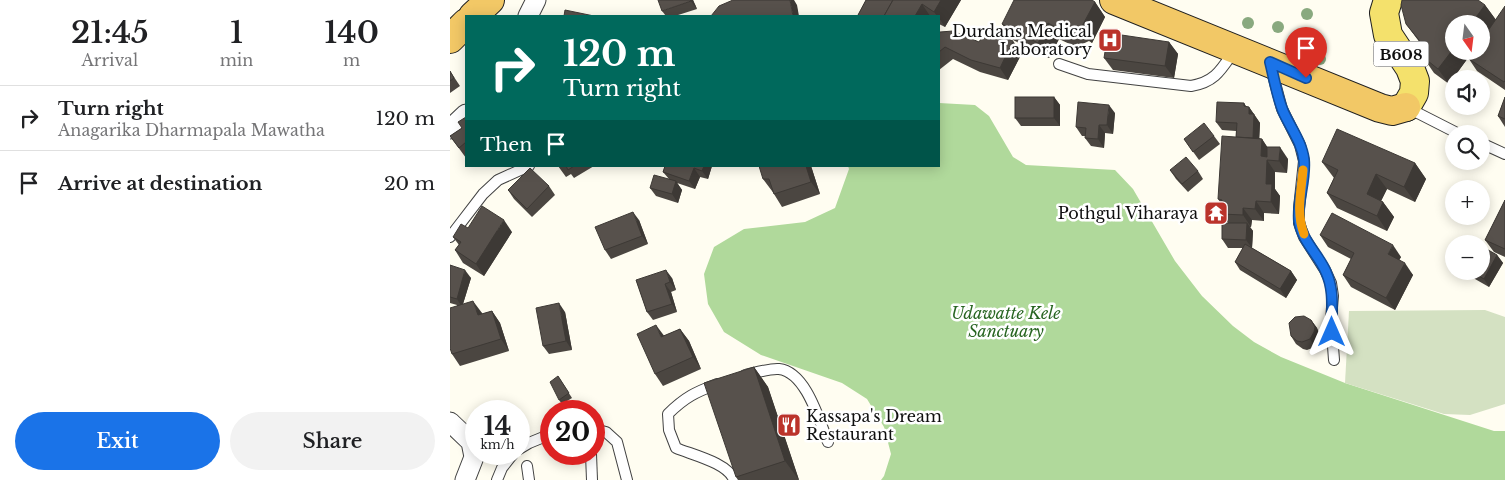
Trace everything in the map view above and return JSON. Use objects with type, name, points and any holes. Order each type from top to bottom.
[{"type":"highway","points":[[474,15],[490,0]]},
{"type":"highway","points":[[1114,0],[1235,51],[1270,62],[1380,108],[1392,111],[1406,107]]},
{"type":"highway","points":[[450,39],[465,24]]},
{"type":"main road","name":"B608","points":[[1388,0],[1384,13],[1388,35],[1410,68],[1415,81],[1414,93],[1406,107]]},
{"type":"street","points":[[528,15],[536,0]]},
{"type":"street","points":[[450,129],[465,115]]},
{"type":"street","points":[[450,422],[471,442],[474,457],[465,480]]},
{"type":"lane","points":[[1059,64],[1088,74],[1191,86],[1205,84],[1218,73],[1235,51]]},
{"type":"lane","points":[[1270,62],[1282,109],[1300,145],[1304,161],[1299,222],[1304,236],[1325,270],[1333,296],[1331,319],[1334,360]]},
{"type":"lane","points":[[1406,107],[1445,127]]},
{"type":"lane","points":[[1490,148],[1505,154]]},
{"type":"lane","points":[[450,237],[483,194],[498,180],[527,167]]},
{"type":"lane","points":[[734,480],[724,467],[676,448],[669,430],[668,414],[694,393],[729,380],[779,368],[794,374],[804,386],[828,442]]},
{"type":"lane","points":[[605,432],[617,442],[627,480]]},
{"type":"lane","points":[[497,480],[504,465]]},
{"type":"lane","points":[[591,465],[592,480]]},
{"type":"lane","points":[[527,466],[528,480]]},
{"type":"green space","name":"Udawatte Kele Sanctuary","points":[[940,103],[975,105],[989,116],[1013,157],[1026,165],[1115,170],[1133,189],[1175,261],[1202,296],[1233,326],[1254,342],[1281,357],[1345,383],[1494,431],[1505,431],[1505,480],[881,480],[891,454],[884,427],[867,399],[842,383],[761,355],[724,332],[708,304],[704,274],[714,247],[744,229],[805,222],[835,208],[848,167],[940,167]]},
{"type":"green space","points":[[1485,310],[1505,317],[1505,404],[1470,415],[1444,414],[1345,383],[1349,311]]},
{"type":"building","points":[[658,0],[690,0],[691,1],[662,11]]},
{"type":"building","points":[[733,0],[790,0],[793,15],[712,15],[719,6]]},
{"type":"building","points":[[866,0],[893,0],[885,15],[858,15]]},
{"type":"building","points":[[893,0],[941,0],[934,12],[922,4],[916,15],[885,15]]},
{"type":"building","points":[[1014,0],[1092,0],[1095,2],[1081,28],[1078,26],[1065,32],[1048,23],[1038,43],[1002,24]]},
{"type":"building","points":[[1402,0],[1478,0],[1485,5],[1478,15],[1445,15],[1445,60],[1438,69],[1423,57],[1427,50],[1406,24],[1401,5]]},
{"type":"building","points":[[1505,6],[1504,82],[1490,73],[1490,70],[1486,70],[1471,60],[1490,60],[1490,28]]},
{"type":"building","points":[[565,10],[589,15],[564,15]]},
{"type":"building","points":[[987,29],[1013,41],[1000,68],[971,60],[945,47],[940,51],[940,32],[953,31],[979,42]]},
{"type":"building","points":[[1108,33],[1169,42],[1165,66],[1104,58]]},
{"type":"building","points":[[450,71],[454,78],[450,81]]},
{"type":"building","points":[[1015,97],[1054,97],[1054,118],[1015,118]]},
{"type":"building","points":[[1505,97],[1505,119],[1498,116]]},
{"type":"building","points":[[1078,102],[1109,105],[1107,125],[1099,125],[1098,139],[1085,138],[1086,128],[1076,127]]},
{"type":"building","points":[[1217,102],[1244,103],[1244,106],[1249,107],[1249,114],[1254,114],[1253,138],[1236,137],[1237,123],[1216,122]]},
{"type":"building","points":[[465,118],[465,143],[459,148],[450,136],[462,128],[458,122]]},
{"type":"building","points":[[1204,123],[1214,136],[1193,152],[1184,139]]},
{"type":"building","points":[[1337,129],[1415,163],[1404,187],[1376,174],[1367,194],[1383,202],[1377,216],[1327,193],[1338,170],[1322,162]]},
{"type":"building","points":[[1222,136],[1262,139],[1261,156],[1267,157],[1267,147],[1280,147],[1279,161],[1267,160],[1266,184],[1272,184],[1271,202],[1256,201],[1255,209],[1243,208],[1243,215],[1222,214],[1222,200],[1218,199]]},
{"type":"building","points":[[1186,157],[1198,171],[1182,184],[1170,170]]},
{"type":"building","points":[[665,167],[704,167],[702,171],[694,168],[689,181],[663,172]]},
{"type":"building","points":[[759,167],[806,167],[811,182],[774,194],[769,179],[763,179]]},
{"type":"building","points":[[530,168],[549,186],[527,209],[508,190]]},
{"type":"building","points":[[654,175],[676,181],[672,194],[650,188]]},
{"type":"building","points":[[1505,200],[1505,249],[1490,242],[1490,235],[1488,235]]},
{"type":"building","points":[[482,206],[504,220],[476,264],[455,250],[461,242],[453,237],[461,224],[468,228]]},
{"type":"building","points":[[633,212],[642,236],[605,250],[595,227]]},
{"type":"building","points":[[1332,213],[1393,245],[1388,254],[1405,263],[1386,298],[1343,275],[1354,253],[1320,235]]},
{"type":"building","points":[[1222,223],[1247,223],[1246,240],[1222,239]]},
{"type":"building","points":[[1245,244],[1291,271],[1280,289],[1235,262]]},
{"type":"building","points":[[1490,251],[1497,255],[1490,268]]},
{"type":"building","points":[[450,265],[465,270],[457,299],[450,297]]},
{"type":"building","points":[[666,270],[670,282],[665,284],[672,304],[647,312],[636,280]]},
{"type":"building","points":[[473,301],[478,315],[492,311],[501,339],[452,354],[450,348],[450,308]]},
{"type":"building","points":[[559,303],[566,341],[543,346],[536,308]]},
{"type":"building","points":[[1304,316],[1311,320],[1315,327],[1310,339],[1302,342],[1297,341],[1291,336],[1289,323],[1295,317]]},
{"type":"building","points":[[656,325],[661,337],[680,329],[693,357],[655,374],[637,334]]},
{"type":"building","points":[[754,367],[785,461],[736,477],[704,383]]},
{"type":"building","points":[[558,376],[569,393],[559,400],[550,382]]},
{"type":"slow traffic","points":[[1303,170],[1299,222],[1304,234]]},
{"type":"place","name":"Durdans Medical Laboratory","points":[[1110,40]]},
{"type":"place","name":"Pothgul Viharaya","points":[[1216,213]]},
{"type":"place","name":"Kassapa's Dream Restaurant","points":[[789,425]]},
{"type":"route","points":[[1306,78],[1270,62],[1282,109],[1300,145],[1304,161],[1299,222],[1304,236],[1325,270],[1330,283],[1333,296],[1332,332]]}]
